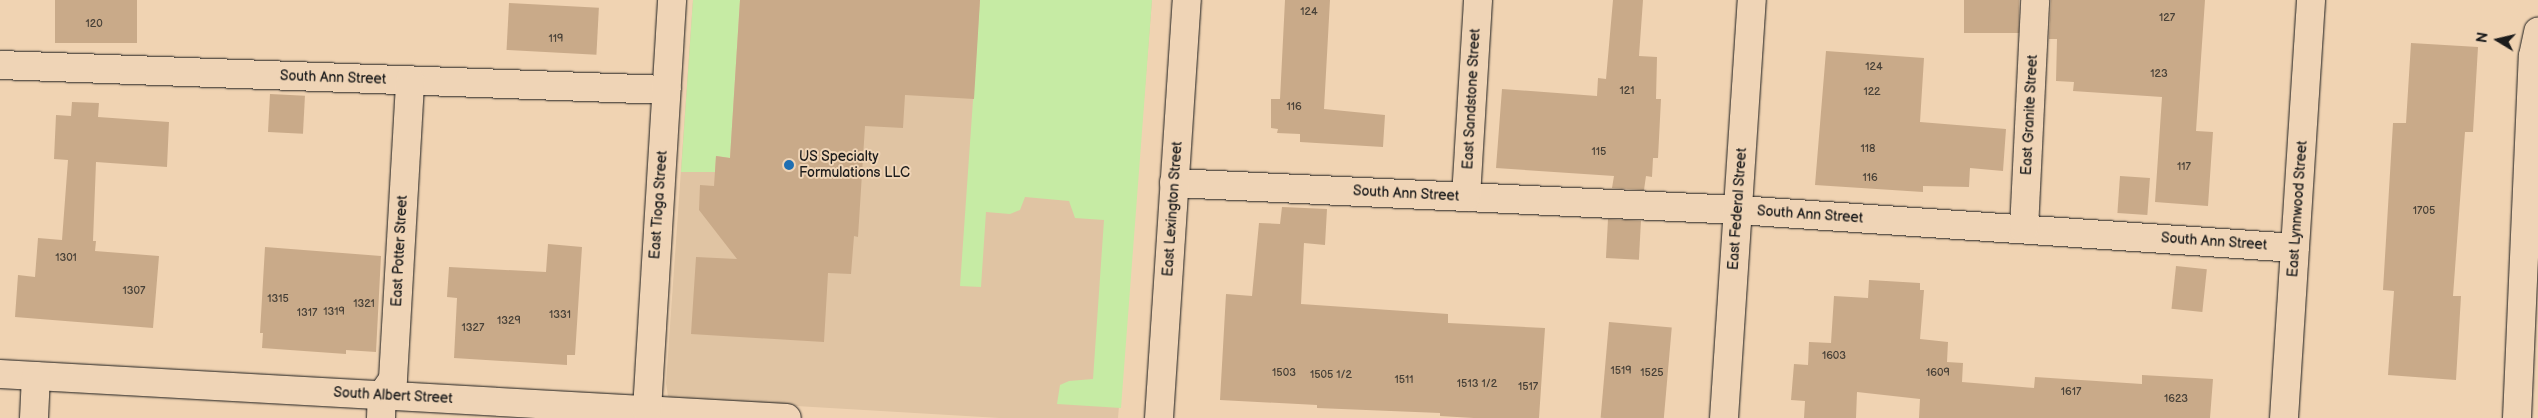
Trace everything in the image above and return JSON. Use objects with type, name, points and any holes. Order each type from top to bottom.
[{"type":"street","name":"East Tioga Street","points":[[647,410],[672,0]]},
{"type":"street","name":"East Lexington Street","points":[[1159,418],[1186,0]]},
{"type":"street","name":"East Sandstone Street","points":[[1466,197],[1478,0]]},
{"type":"street","name":"East Federal Street","points":[[1724,418],[1752,0]]},
{"type":"street","name":"East Granite Street","points":[[2024,229],[2035,0]]},
{"type":"street","name":"East Lynnwood Street","points":[[2284,418],[2311,0]]},
{"type":"street","points":[[2517,418],[2533,56],[2538,32]]},
{"type":"street","name":"South Ann Street","points":[[0,65],[667,90]]},
{"type":"street","name":"East Potter Street","points":[[381,407],[393,379],[410,80]]},
{"type":"street","name":"South Ann Street","points":[[1174,183],[1738,210],[2295,248]]},
{"type":"street","name":"South Albert Street","points":[[0,374],[381,407],[617,413],[647,410],[787,418]]},
{"type":"street","points":[[34,418],[36,376]]},
{"type":"shaded area","points":[[693,0],[1152,0],[1118,418],[1000,418],[676,399],[668,396],[666,383]]},
{"type":"green space","points":[[693,0],[740,0],[730,158],[716,156],[715,172],[681,172]]},
{"type":"green space","points":[[980,0],[1152,0],[1121,408],[1057,404],[1060,385],[1069,381],[1093,379],[1104,220],[1075,218],[1069,201],[1025,197],[1020,210],[1010,214],[986,212],[981,287],[960,286]]},
{"type":"building","points":[[55,0],[137,0],[137,43],[55,43]]},
{"type":"building","name":"US Specialty Formulations LLC","points":[[740,0],[980,0],[974,99],[905,95],[903,128],[865,126],[858,237],[854,236],[851,274],[828,273],[824,342],[691,334],[696,257],[737,259],[699,210],[700,185],[714,186],[716,156],[730,158]]},
{"type":"building","points":[[1285,0],[1330,0],[1324,109],[1385,115],[1383,147],[1300,142],[1300,134],[1277,133],[1278,129],[1271,128],[1271,99],[1280,99]]},
{"type":"building","points":[[1613,0],[1643,0],[1639,56],[1657,57],[1656,99],[1661,99],[1658,158],[1653,158],[1652,177],[1646,176],[1644,190],[1612,188],[1614,176],[1496,168],[1502,89],[1597,96],[1598,78],[1606,79]]},
{"type":"building","points":[[1964,0],[2019,0],[2019,33],[1964,33]]},
{"type":"building","points":[[2051,0],[2205,0],[2196,131],[2213,132],[2208,206],[2155,202],[2162,97],[2073,91],[2074,82],[2056,81],[2057,39],[2049,39]]},
{"type":"building","points":[[509,3],[599,8],[596,55],[507,50]]},
{"type":"building","points":[[2411,43],[2478,47],[2473,132],[2465,132],[2453,296],[2461,296],[2456,380],[2388,375],[2394,291],[2383,290],[2393,123],[2406,123]]},
{"type":"building","points":[[1826,51],[1924,58],[1920,122],[2006,129],[2003,171],[1970,168],[1969,187],[1923,186],[1923,192],[1815,185]]},
{"type":"building","points":[[270,94],[305,96],[303,134],[268,132]]},
{"type":"building","points":[[72,102],[99,103],[98,117],[169,122],[167,167],[96,162],[93,241],[96,241],[95,251],[159,256],[153,328],[15,317],[18,275],[35,277],[38,238],[62,240],[68,160],[54,159],[56,115],[71,116]]},
{"type":"building","points":[[2120,176],[2150,178],[2147,215],[2117,213]]},
{"type":"building","points":[[1282,207],[1327,209],[1325,245],[1304,243],[1301,304],[1448,314],[1448,323],[1545,328],[1539,418],[1474,418],[1440,416],[1440,413],[1317,408],[1317,405],[1220,400],[1226,294],[1252,296],[1259,223],[1280,224]]},
{"type":"building","points":[[1608,219],[1641,221],[1639,260],[1606,258]]},
{"type":"building","points":[[548,244],[582,247],[575,355],[567,355],[567,365],[454,358],[457,298],[447,297],[449,267],[546,272]]},
{"type":"building","points":[[265,247],[381,256],[376,352],[346,350],[346,354],[262,348],[263,333],[260,333]]},
{"type":"building","points":[[2176,266],[2207,269],[2202,312],[2172,309]]},
{"type":"building","points":[[1869,280],[1920,283],[1920,290],[1924,290],[1920,339],[1948,342],[1947,362],[1963,363],[1962,382],[2034,388],[2035,377],[2142,384],[2142,375],[2213,379],[2210,418],[1919,418],[1920,399],[1857,392],[1856,418],[1804,418],[1805,401],[1791,400],[1794,364],[1808,365],[1809,342],[1831,343],[1834,296],[1868,298]]},
{"type":"building","points":[[1609,322],[1672,327],[1664,418],[1601,418]]},
{"type":"place","name":"US Specialty Formulations LLC","points":[[789,165]]}]
